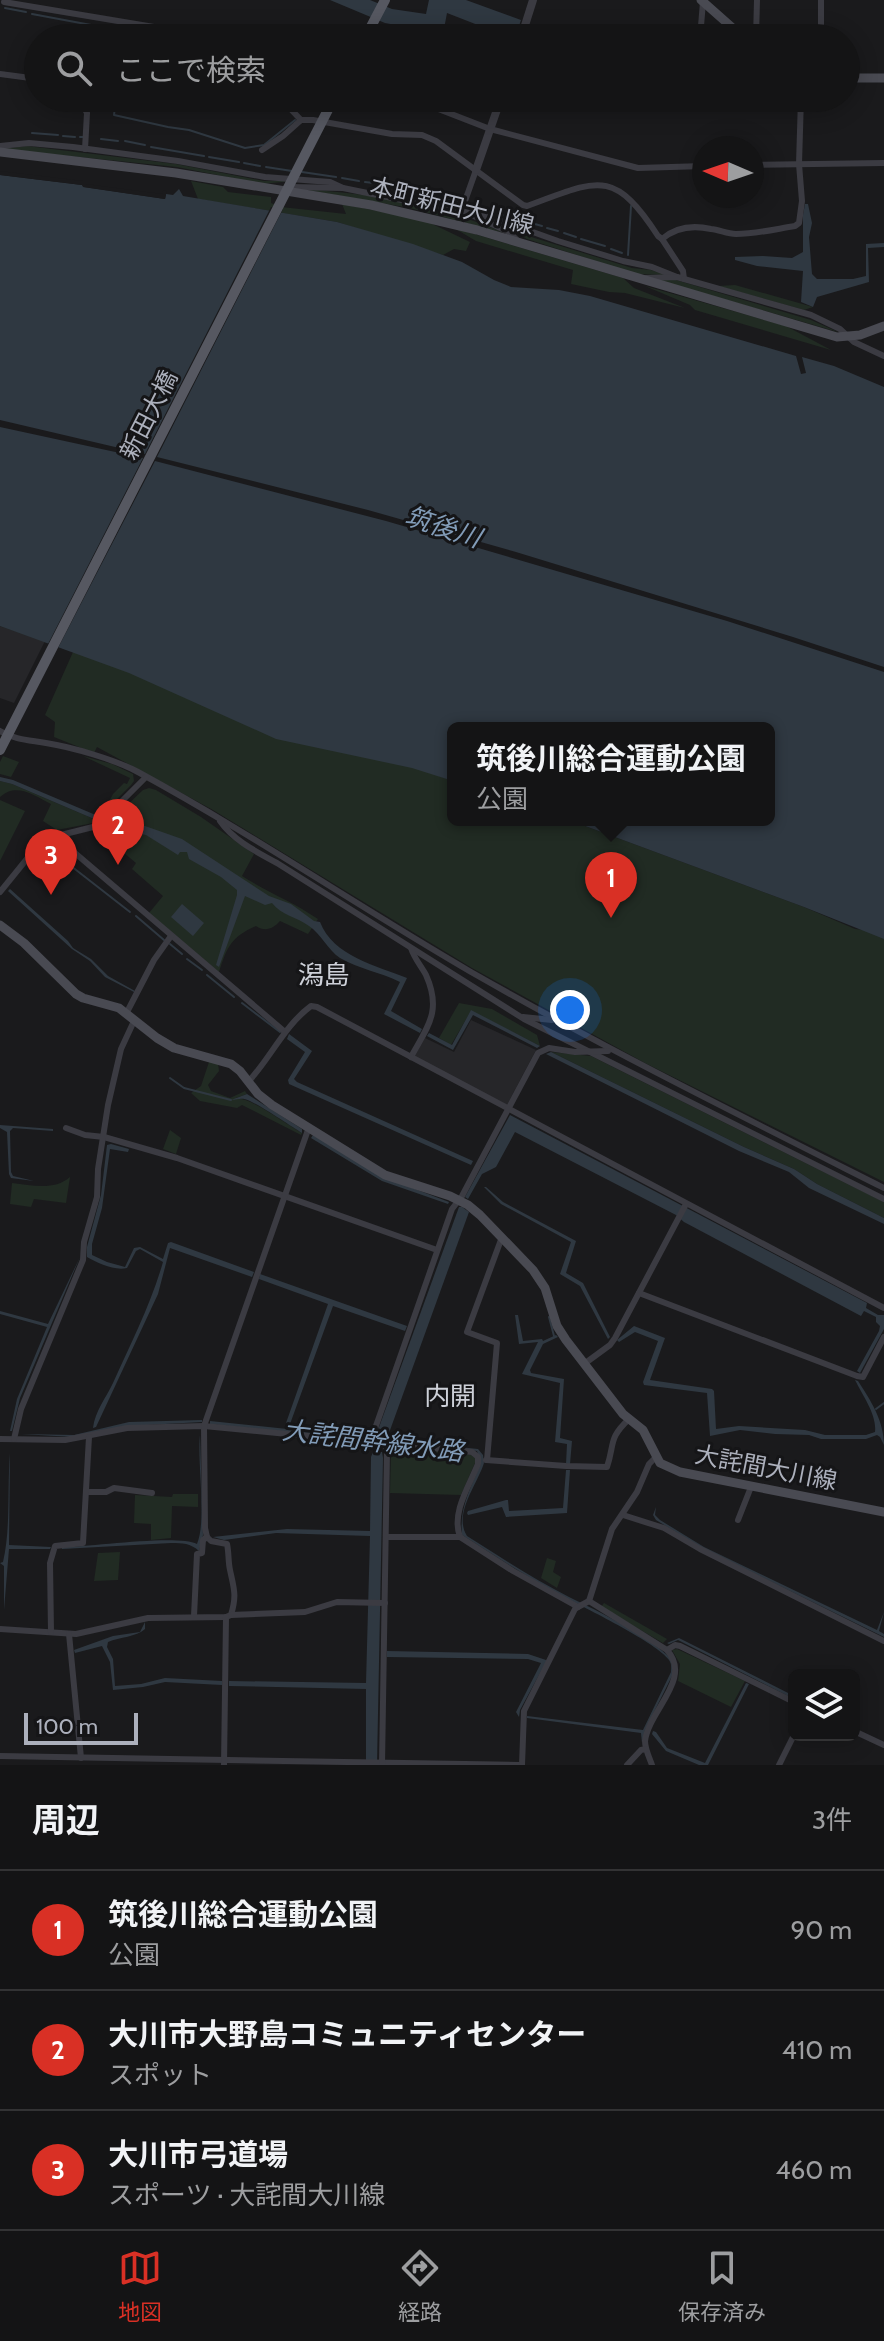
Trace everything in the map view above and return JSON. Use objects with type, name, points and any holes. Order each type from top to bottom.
[{"type":"main road","points":[[372,24],[385,0]]},
{"type":"main road","points":[[702,1],[728,24]]},
{"type":"main road","points":[[860,78],[884,78]]},
{"type":"main road","name":"新田大橋","points":[[0,750],[327,112]]},
{"type":"main road","name":"本町新田大川線","points":[[0,149],[176,173],[436,219],[837,337],[848,337],[884,326]]},
{"type":"main road","points":[[0,925],[24,943],[76,994],[127,1012],[134,1021],[174,1048],[231,1064],[272,1105],[385,1175],[468,1205],[533,1270],[545,1288],[557,1326],[614,1403],[643,1430],[656,1457]]},
{"type":"main road","name":"大詫間大川線","points":[[656,1457],[660,1463],[680,1472],[884,1512]]},
{"type":"street","points":[[525,24],[533,0]]},
{"type":"street","points":[[756,24],[757,0]]},
{"type":"street","points":[[821,0],[821,24]]},
{"type":"street","points":[[701,24],[702,1]]},
{"type":"street","points":[[4,2],[136,24]]},
{"type":"street","points":[[0,74],[24,77]]},
{"type":"street","points":[[85,149],[86,112]]},
{"type":"street","points":[[293,112],[301,120]]},
{"type":"street","points":[[446,112],[490,129],[638,168],[692,166]]},
{"type":"street","points":[[463,209],[496,112]]},
{"type":"street","points":[[662,239],[680,228],[700,227],[727,234],[742,234],[799,223],[802,201],[799,164],[801,112]]},
{"type":"street","points":[[262,150],[301,120],[313,120],[392,134],[422,135],[436,141],[527,206],[574,188],[593,185],[612,187],[640,208],[683,271],[681,278]]},
{"type":"street","points":[[0,149],[29,143],[85,149],[178,161],[265,177],[330,182],[343,188]]},
{"type":"street","points":[[764,165],[884,163]]},
{"type":"street","points":[[274,189],[295,186],[343,188],[441,208],[463,209],[623,261],[811,315],[840,329],[854,342],[884,356]]},
{"type":"street","points":[[463,209],[474,218],[509,232],[520,243]]},
{"type":"street","points":[[642,279],[681,278]]},
{"type":"street","points":[[0,731],[24,741],[48,743],[113,761],[146,777],[556,1020],[884,1188]]},
{"type":"street","points":[[0,892],[39,844],[55,836],[97,826],[146,777]]},
{"type":"street","points":[[218,818],[230,834],[253,850],[520,1016],[884,1199]]},
{"type":"street","points":[[55,836],[285,1032]]},
{"type":"street","points":[[127,1012],[159,951],[171,936]]},
{"type":"street","points":[[411,947],[435,1000],[427,1030],[411,1057]]},
{"type":"street","points":[[249,1081],[301,1014],[311,1006],[317,1007],[884,1308]]},
{"type":"street","points":[[520,1016],[556,1020]]},
{"type":"street","points":[[15,1435],[21,1409],[81,1267],[84,1242],[97,1197],[108,1105],[121,1049],[134,1021]]},
{"type":"street","points":[[370,1439],[452,1209],[538,1053],[549,1048],[612,1051]]},
{"type":"street","points":[[224,1762],[228,1616],[236,1591],[227,1544],[211,1541],[207,1537],[205,1423],[309,1127]]},
{"type":"street","points":[[66,1128],[177,1158],[437,1250]]},
{"type":"street","points":[[584,1364],[610,1345],[686,1204]]},
{"type":"street","points":[[460,1537],[457,1523],[461,1505],[482,1460],[497,1343],[467,1332],[502,1237]]},
{"type":"street","points":[[639,1293],[857,1376],[863,1377],[884,1337]]},
{"type":"street","points":[[0,1439],[15,1435],[65,1440],[127,1428],[205,1423],[370,1439],[385,1445],[472,1452],[482,1460],[607,1467],[616,1431],[629,1419]]},
{"type":"street","points":[[51,1632],[52,1553],[59,1544],[83,1543],[89,1437]]},
{"type":"street","points":[[381,1764],[385,1445]]},
{"type":"street","points":[[0,1756],[520,1765],[524,1711],[567,1624],[584,1604],[612,1529],[656,1457]]},
{"type":"street","points":[[738,1520],[751,1487]]},
{"type":"street","points":[[87,1492],[106,1492],[114,1488],[152,1493]]},
{"type":"street","points":[[623,1515],[664,1528],[884,1641]]},
{"type":"street","points":[[194,1616],[197,1554],[202,1553],[203,1540],[207,1537]]},
{"type":"street","points":[[386,1537],[460,1537],[513,1571],[584,1604],[667,1650],[675,1658],[677,1668],[675,1679],[645,1742],[652,1765]]},
{"type":"street","points":[[0,1629],[69,1634],[148,1618],[305,1612],[337,1602],[385,1603]]},
{"type":"street","points":[[69,1634],[81,1758]]},
{"type":"street","points":[[667,1650],[675,1645],[680,1646],[788,1699]]},
{"type":"street","points":[[860,1734],[884,1745]]},
{"type":"street","points":[[779,1765],[791,1741]]},
{"type":"street","points":[[627,1765],[641,1750],[646,1749]]},
{"type":"shaded area","points":[[27,146],[176,164],[264,181],[292,181],[262,184],[177,167],[1,149]]},
{"type":"shaded area","points":[[191,181],[223,187],[228,192],[271,197],[271,203],[281,207],[346,214],[342,204],[424,220],[470,242],[466,251],[454,249],[443,255],[337,222],[198,199]]},
{"type":"shaded area","points":[[301,189],[405,202],[455,215],[504,233],[410,208]]},
{"type":"shaded area","points":[[454,228],[623,278],[634,288],[685,308],[571,284],[573,270],[476,241]]},
{"type":"shaded area","points":[[515,232],[632,268],[667,275],[636,274],[527,239]]},
{"type":"shaded area","points":[[654,279],[676,280],[811,320],[838,332]]},
{"type":"shaded area","points":[[735,285],[813,307],[804,310],[718,286]]},
{"type":"shaded area","points":[[645,286],[786,326],[831,350],[695,310]]},
{"type":"shaded area","points":[[0,619],[447,779],[447,826],[585,826],[855,929],[884,932],[884,1182],[645,1063],[472,968],[213,810],[97,747],[94,753],[54,737],[55,722],[45,715],[73,652],[0,626]]},
{"type":"shaded area","points":[[0,626],[45,641],[14,703],[0,698]]},
{"type":"shaded area","points":[[3,756],[19,762],[11,777],[0,774]]},
{"type":"shaded area","points":[[83,756],[133,774],[131,785],[103,813],[113,794],[130,778]]},
{"type":"shaded area","points":[[0,781],[94,819],[93,823],[57,830],[43,821],[51,804],[19,790],[12,790],[0,797]]},
{"type":"shaded area","points":[[149,788],[201,817],[254,854],[242,876],[318,919],[308,934],[280,921],[269,929],[256,926],[231,944],[219,972],[149,913],[163,896],[132,869],[136,863],[112,843],[115,838],[105,826],[143,790]]},
{"type":"shaded area","points":[[0,800],[25,811],[0,861]]},
{"type":"shaded area","points":[[459,1003],[492,1009],[537,1035],[540,1046],[471,1011],[451,1045],[439,1038]]},
{"type":"shaded area","points":[[471,1020],[536,1050],[507,1105],[414,1057],[425,1038],[454,1052]]},
{"type":"shaded area","points":[[551,1052],[591,1056],[884,1202],[884,1218],[794,1169]]},
{"type":"shaded area","points":[[209,1062],[218,1063],[219,1071],[208,1085],[211,1091],[230,1098],[245,1091],[247,1094],[236,1098],[260,1107],[301,1135],[242,1105],[237,1108],[200,1101],[191,1093],[201,1086]]},
{"type":"shaded area","points":[[170,1130],[181,1138],[176,1154],[163,1149]]},
{"type":"shaded area","points":[[70,1177],[66,1203],[34,1199],[31,1207],[10,1204],[12,1183],[50,1186]]},
{"type":"shaded area","points":[[395,1447],[471,1455],[475,1463],[461,1495],[390,1493],[391,1452]]},
{"type":"shaded area","points":[[173,1494],[198,1494],[198,1507],[172,1506],[171,1538],[151,1540],[151,1524],[134,1523],[135,1495],[172,1497]]},
{"type":"shaded area","points":[[120,1552],[118,1580],[94,1581],[98,1553]]},
{"type":"shaded area","points":[[547,1558],[556,1561],[553,1572],[561,1577],[557,1588],[541,1578]]},
{"type":"shaded area","points":[[604,1603],[667,1639],[663,1643],[601,1607]]},
{"type":"shaded area","points":[[677,1649],[745,1681],[731,1707],[678,1681],[680,1664],[672,1650]]},
{"type":"water","points":[[330,0],[370,0],[392,9],[426,14],[429,0],[466,0],[521,20],[520,24],[475,24],[447,13],[445,24],[385,23]]},
{"type":"water","name":"筑後川","points":[[0,175],[165,199],[166,194],[173,195],[179,189],[183,196],[337,222],[462,262],[511,287],[559,290],[590,296],[796,356],[801,374],[806,373],[802,357],[834,366],[884,387],[884,939],[585,826],[775,826],[775,722],[447,722],[447,779],[412,768],[276,739],[129,673],[0,626]]},
{"type":"water","points":[[805,204],[808,204],[812,223],[809,237],[812,274],[817,279],[866,276],[866,244],[884,243],[884,247],[868,248],[869,282],[817,297],[813,307],[801,302],[803,271],[757,266],[735,260],[735,257],[763,256],[792,258],[803,252]]},
{"type":"water","points":[[0,777],[98,816],[94,819],[0,781]]},
{"type":"water","points":[[116,823],[145,826],[182,839],[269,896],[291,904],[320,922],[326,934],[345,951],[407,978],[391,1011],[422,1029],[420,1033],[384,1014],[400,982],[340,958],[313,929],[272,903],[265,905],[245,896],[219,967],[216,965],[237,890],[189,859],[187,852],[178,855],[146,835],[119,830],[113,826]]},
{"type":"water","points":[[10,889],[73,948],[91,959],[108,976],[135,991],[105,977],[8,891]]},
{"type":"water","points":[[182,904],[204,923],[193,936],[171,917]]},
{"type":"water","points":[[471,1010],[540,1046],[537,1048],[473,1015],[453,1050],[427,1036],[429,1033],[452,1045]]},
{"type":"water","points":[[289,1034],[312,1051],[294,1079],[297,1082],[473,1161],[471,1165],[289,1084],[288,1080],[305,1052],[287,1039]]},
{"type":"water","points":[[551,1052],[794,1169],[884,1218],[884,1224],[809,1188],[789,1172],[739,1151],[546,1054]]},
{"type":"water","points":[[247,1094],[302,1129],[302,1133],[249,1100],[231,1100]]},
{"type":"water","points":[[510,1115],[867,1303],[866,1308],[878,1315],[884,1315],[884,1329],[860,1373],[857,1371],[879,1331],[876,1317],[864,1311],[861,1316],[515,1132],[496,1167],[482,1174],[468,1199],[465,1197]]},
{"type":"water","points":[[0,1125],[53,1129],[13,1128],[10,1131],[11,1172],[13,1176],[34,1181],[11,1178],[7,1132]]},
{"type":"water","points":[[313,1135],[381,1176],[448,1204],[382,1181],[311,1138]]},
{"type":"water","points":[[107,1145],[129,1149],[128,1152],[110,1149],[92,1255],[125,1267],[134,1248],[140,1247],[163,1259],[171,1242],[254,1272],[252,1277],[170,1248],[158,1294],[93,1428],[98,1410],[147,1308],[163,1262],[140,1249],[127,1268],[122,1269],[87,1257],[101,1195]]},
{"type":"water","points":[[484,1187],[503,1202],[576,1241],[566,1273],[583,1283],[610,1337],[608,1339],[580,1286],[560,1274],[571,1242],[501,1204]]},
{"type":"water","points":[[459,1207],[469,1212],[389,1433],[380,1433],[378,1430]]},
{"type":"water","points":[[80,1257],[20,1398],[10,1431],[17,1399],[47,1327],[0,1314],[0,1311],[48,1324]]},
{"type":"water","points":[[260,1274],[407,1326],[405,1331],[333,1306],[290,1424],[286,1423],[328,1304],[259,1279]]},
{"type":"water","points":[[515,1315],[518,1315],[523,1341],[558,1337],[543,1344],[530,1370],[531,1373],[564,1379],[560,1438],[572,1441],[570,1464],[566,1464],[567,1444],[555,1442],[560,1383],[522,1374],[538,1342],[519,1344]]},
{"type":"water","points":[[634,1326],[665,1338],[650,1380],[714,1391],[716,1429],[739,1426],[805,1430],[825,1435],[866,1435],[875,1432],[872,1412],[855,1380],[876,1412],[884,1445],[877,1435],[866,1439],[821,1439],[809,1435],[740,1430],[710,1436],[707,1393],[644,1385],[658,1341],[635,1332],[619,1342],[617,1340]]},
{"type":"water","points":[[202,1420],[129,1426],[73,1437],[21,1434],[74,1435],[129,1422]]},
{"type":"water","points":[[210,1421],[478,1449],[484,1463],[464,1509],[463,1527],[467,1536],[543,1583],[635,1632],[671,1658],[673,1674],[645,1730],[642,1743],[641,1733],[527,1718],[643,1730],[671,1672],[671,1665],[662,1653],[637,1636],[541,1584],[462,1535],[462,1525],[464,1507],[481,1463],[477,1451],[210,1424]]},
{"type":"water","points":[[200,1435],[203,1535],[199,1551],[183,1543],[62,1549],[171,1540],[197,1544],[202,1506]]},
{"type":"water","points":[[373,1452],[382,1452],[383,1458],[377,1765],[366,1765],[366,1689],[229,1686],[229,1681],[366,1683],[370,1536],[276,1533],[224,1540],[213,1537],[287,1529],[370,1531]]},
{"type":"water","points":[[10,1453],[9,1545],[51,1547],[9,1549],[4,1610],[4,1566],[0,1563],[3,1562],[7,1535]]},
{"type":"water","points":[[566,1470],[570,1470],[567,1513],[506,1517],[502,1507],[467,1513],[506,1500],[509,1511],[563,1508]]},
{"type":"water","points":[[656,1507],[655,1515],[660,1520],[704,1547],[877,1630],[884,1612],[879,1631],[884,1637],[702,1548],[656,1520],[653,1515]]},
{"type":"water","points":[[145,1622],[145,1629],[141,1632],[108,1642],[115,1686],[165,1678],[222,1681],[222,1685],[165,1682],[113,1690],[110,1662],[102,1646],[75,1653],[74,1650],[113,1636],[140,1632]]},
{"type":"water","points":[[679,1638],[788,1693],[788,1696],[678,1640],[667,1643]]},
{"type":"water","points":[[387,1651],[528,1654],[546,1662],[519,1717],[516,1712],[541,1663],[528,1659],[387,1657]]},
{"type":"water","points":[[746,1683],[749,1684],[708,1765],[699,1765],[666,1751],[652,1734],[656,1732],[667,1748],[705,1763]]},
{"type":"pier","points":[[0,171],[162,194],[167,190],[165,199],[0,175]]},
{"type":"pier","points":[[271,207],[283,209],[157,457],[368,510],[516,552],[793,637],[884,667],[884,672],[727,621],[386,521],[155,461],[57,650],[47,646],[143,458],[0,427],[0,420],[145,454]]},
{"type":"waterway","points":[[5,8],[26,12]]},
{"type":"waterway","points":[[32,14],[86,24]]},
{"type":"waterway","points":[[114,112],[114,115],[189,130],[245,148],[264,145],[295,120]]},
{"type":"waterway","points":[[32,133],[58,135]]},
{"type":"waterway","points":[[63,136],[75,137]]},
{"type":"waterway","points":[[101,139],[118,141]]},
{"type":"waterway","points":[[125,141],[145,145]]},
{"type":"waterway","points":[[151,147],[204,156]]},
{"type":"waterway","points":[[209,157],[239,162]]},
{"type":"waterway","points":[[244,163],[260,166]]},
{"type":"waterway","points":[[266,167],[292,171]]},
{"type":"waterway","points":[[302,172],[336,177]]},
{"type":"waterway","points":[[342,178],[359,181]]},
{"type":"waterway","points":[[365,182],[382,184]]},
{"type":"waterway","points":[[388,185],[410,190]]},
{"type":"waterway","points":[[416,192],[432,195]]},
{"type":"waterway","points":[[446,198],[457,201]]},
{"type":"waterway","points":[[471,206],[542,226]]},
{"type":"waterway","points":[[628,255],[631,206]]},
{"type":"waterway","points":[[547,228],[558,231]]},
{"type":"waterway","points":[[564,233],[576,237]]},
{"type":"waterway","points":[[581,239],[605,246]]},
{"type":"waterway","points":[[611,249],[622,253]]},
{"type":"waterway","points":[[62,859],[130,912]]},
{"type":"waterway","points":[[136,916],[164,940]]},
{"type":"waterway","points":[[170,944],[182,954]]},
{"type":"waterway","points":[[187,959],[202,970]]},
{"type":"waterway","points":[[207,975],[234,997]]},
{"type":"waterway","points":[[242,1003],[280,1032]]},
{"type":"waterway","points":[[170,1078],[184,1088],[231,1100]]},
{"type":"waterway","points":[[549,1317],[554,1336]]},
{"type":"waterway","points":[[876,1409],[884,1403]]},
{"type":"place","name":"大川市大野島コミュニティセンター","points":[[118,865]]},
{"type":"place","name":"大川市弓道場","points":[[51,895]]},
{"type":"place","name":"筑後川総合運動公園","points":[[611,918]]},
{"type":"district","name":"潟島","points":[[324,975]]},
{"type":"district","name":"内開","points":[[450,1396]]},
{"type":"water label","name":"大詫間幹線水路","points":[[373,1441]]}]
